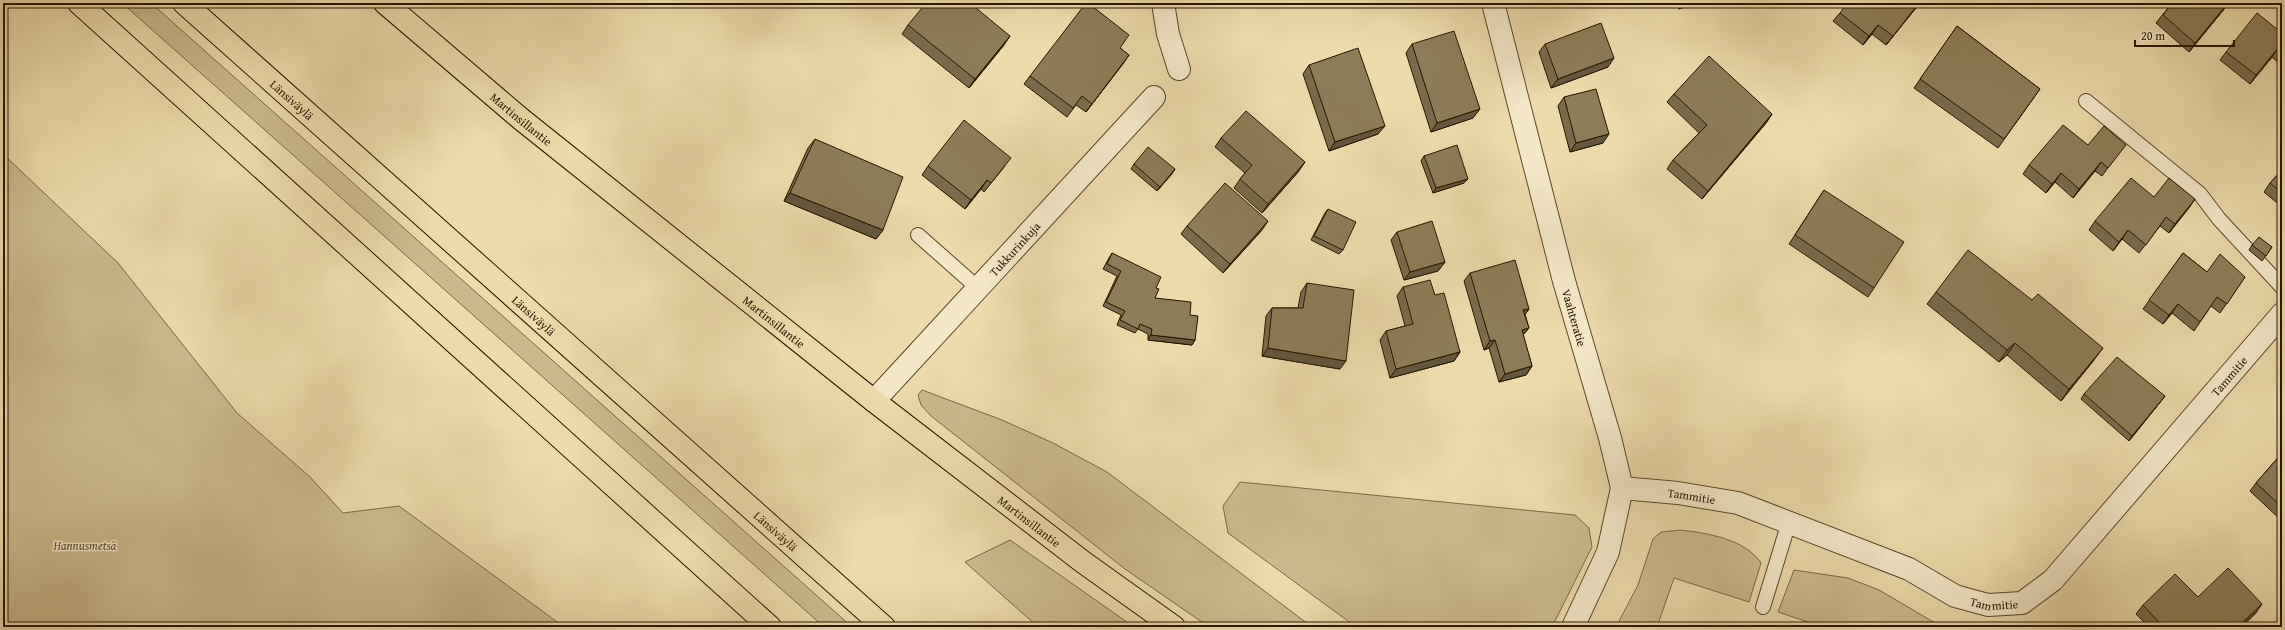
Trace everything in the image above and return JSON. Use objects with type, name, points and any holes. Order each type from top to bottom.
[{"type":"main road","points":[[79,3],[770,627]]},
{"type":"main road","name":"Länsiväylä","points":[[184,3],[884,627]]},
{"type":"main road","name":"Martinsillantie","points":[[385,3],[521,118],[874,402],[1083,562],[1174,627]]},
{"type":"street","points":[[1163,3],[1168,34],[1179,69]]},
{"type":"street","name":"Vaahteratie","points":[[1492,3],[1564,281],[1622,488],[1608,552],[1574,627]]},
{"type":"street","name":"Tukkurinkuja","points":[[874,402],[1154,96]]},
{"type":"street","name":"Tammitie","points":[[1622,488],[1678,493],[1738,503],[1910,569],[1955,596],[1988,606],[2022,603],[2053,580],[2282,314]]},
{"type":"lane","points":[[2086,101],[2200,194],[2219,219],[2282,287]]},
{"type":"lane","points":[[918,235],[978,288]]},
{"type":"lane","points":[[1763,607],[1789,522]]},
{"type":"green space","points":[[122,3],[151,3],[852,627],[824,627]]},
{"type":"green space","name":"Hannusmetsä","points":[[3,154],[118,263],[237,413],[310,477],[343,513],[399,506],[564,627],[3,627]]},
{"type":"green space","points":[[922,390],[1002,420],[1053,443],[1107,472],[1312,627],[1209,627],[1125,569],[931,416],[921,405],[918,395]]},
{"type":"green space","points":[[1240,482],[1575,515],[1589,528],[1592,547],[1552,627],[1356,627],[1228,533],[1223,506]]},
{"type":"green space","points":[[1680,530],[1713,535],[1725,539],[1745,548],[1754,555],[1761,563],[1749,602],[1674,578],[1657,627],[1616,627],[1638,585],[1653,539],[1661,532]]},
{"type":"green space","points":[[1010,540],[1134,627],[1038,627],[965,562]]},
{"type":"green space","points":[[1794,570],[1848,578],[1879,590],[1942,627],[1823,627],[1778,612]]},
{"type":"building","points":[[926,3],[978,3],[979,4],[976,8],[1010,36],[975,79],[908,25]]},
{"type":"building","points":[[1086,3],[1129,35],[1120,48],[1129,55],[1092,104],[1082,96],[1073,108],[1030,76]]},
{"type":"building","points":[[1847,3],[1919,3],[1893,36],[1878,25],[1869,36],[1840,13]]},
{"type":"building","points":[[2172,3],[2228,3],[2195,43],[2163,15]]},
{"type":"building","points":[[2257,13],[2282,33],[2282,52],[2278,48],[2256,75],[2226,52]]},
{"type":"building","points":[[1601,23],[1614,58],[1558,79],[1545,44]]},
{"type":"building","points":[[1957,26],[2040,89],[2004,139],[1920,79]]},
{"type":"building","points":[[1454,31],[1480,109],[1437,123],[1412,44]]},
{"type":"building","points":[[1358,48],[1385,126],[1335,142],[1309,65]]},
{"type":"building","points":[[1709,56],[1772,114],[1708,191],[1673,160],[1707,125],[1674,94]]},
{"type":"building","points":[[1596,89],[1609,134],[1576,143],[1564,97]]},
{"type":"building","points":[[1246,111],[1305,162],[1268,204],[1240,179],[1252,165],[1221,138]]},
{"type":"building","points":[[964,120],[1011,158],[991,183],[987,180],[971,200],[928,166]]},
{"type":"building","points":[[2063,125],[2088,145],[2104,126],[2126,145],[2108,168],[2101,162],[2079,189],[2061,173],[2052,184],[2029,165]]},
{"type":"building","points":[[815,139],[903,177],[883,230],[790,193]]},
{"type":"building","points":[[1457,145],[1468,179],[1436,188],[1424,156]]},
{"type":"building","points":[[1148,147],[1175,169],[1160,187],[1134,164]]},
{"type":"building","points":[[2282,170],[2282,193],[2270,183]]},
{"type":"building","points":[[2131,178],[2154,197],[2169,178],[2195,199],[2175,224],[2166,217],[2146,245],[2128,230],[2119,242],[2095,221]]},
{"type":"building","points":[[1225,183],[1268,221],[1230,264],[1187,226]]},
{"type":"building","points":[[1824,190],[1904,242],[1874,288],[1795,235]]},
{"type":"building","points":[[1328,209],[1356,222],[1343,250],[1314,236]]},
{"type":"building","points":[[1432,221],[1445,262],[1410,272],[1397,232]]},
{"type":"building","points":[[2259,237],[2272,247],[2266,256],[2252,245]]},
{"type":"building","points":[[1968,250],[2032,300],[2038,294],[2103,348],[2069,389],[2015,343],[2007,350],[1936,292]]},
{"type":"building","points":[[1112,253],[1161,277],[1156,288],[1159,289],[1155,298],[1191,302],[1190,315],[1198,316],[1195,340],[1151,335],[1152,329],[1140,324],[1138,329],[1120,320],[1125,311],[1106,302],[1121,271],[1107,264]]},
{"type":"building","points":[[2183,253],[2207,272],[2220,254],[2245,277],[2227,304],[2217,297],[2200,322],[2178,304],[2169,315],[2149,300]]},
{"type":"building","points":[[1515,260],[1529,309],[1523,310],[1529,328],[1522,330],[1532,366],[1505,374],[1495,340],[1490,341],[1470,273]]},
{"type":"building","points":[[1430,280],[1435,295],[1444,293],[1460,352],[1396,369],[1386,331],[1413,324],[1403,287]]},
{"type":"building","points":[[1307,283],[1354,290],[1346,361],[1268,348],[1272,308],[1303,308]]},
{"type":"building","points":[[2117,357],[2165,396],[2132,436],[2084,394]]},
{"type":"building","points":[[2282,453],[2282,507],[2256,483]]},
{"type":"building","points":[[2228,568],[2262,604],[2238,627],[2163,627],[2143,605],[2175,574],[2198,597]]}]
